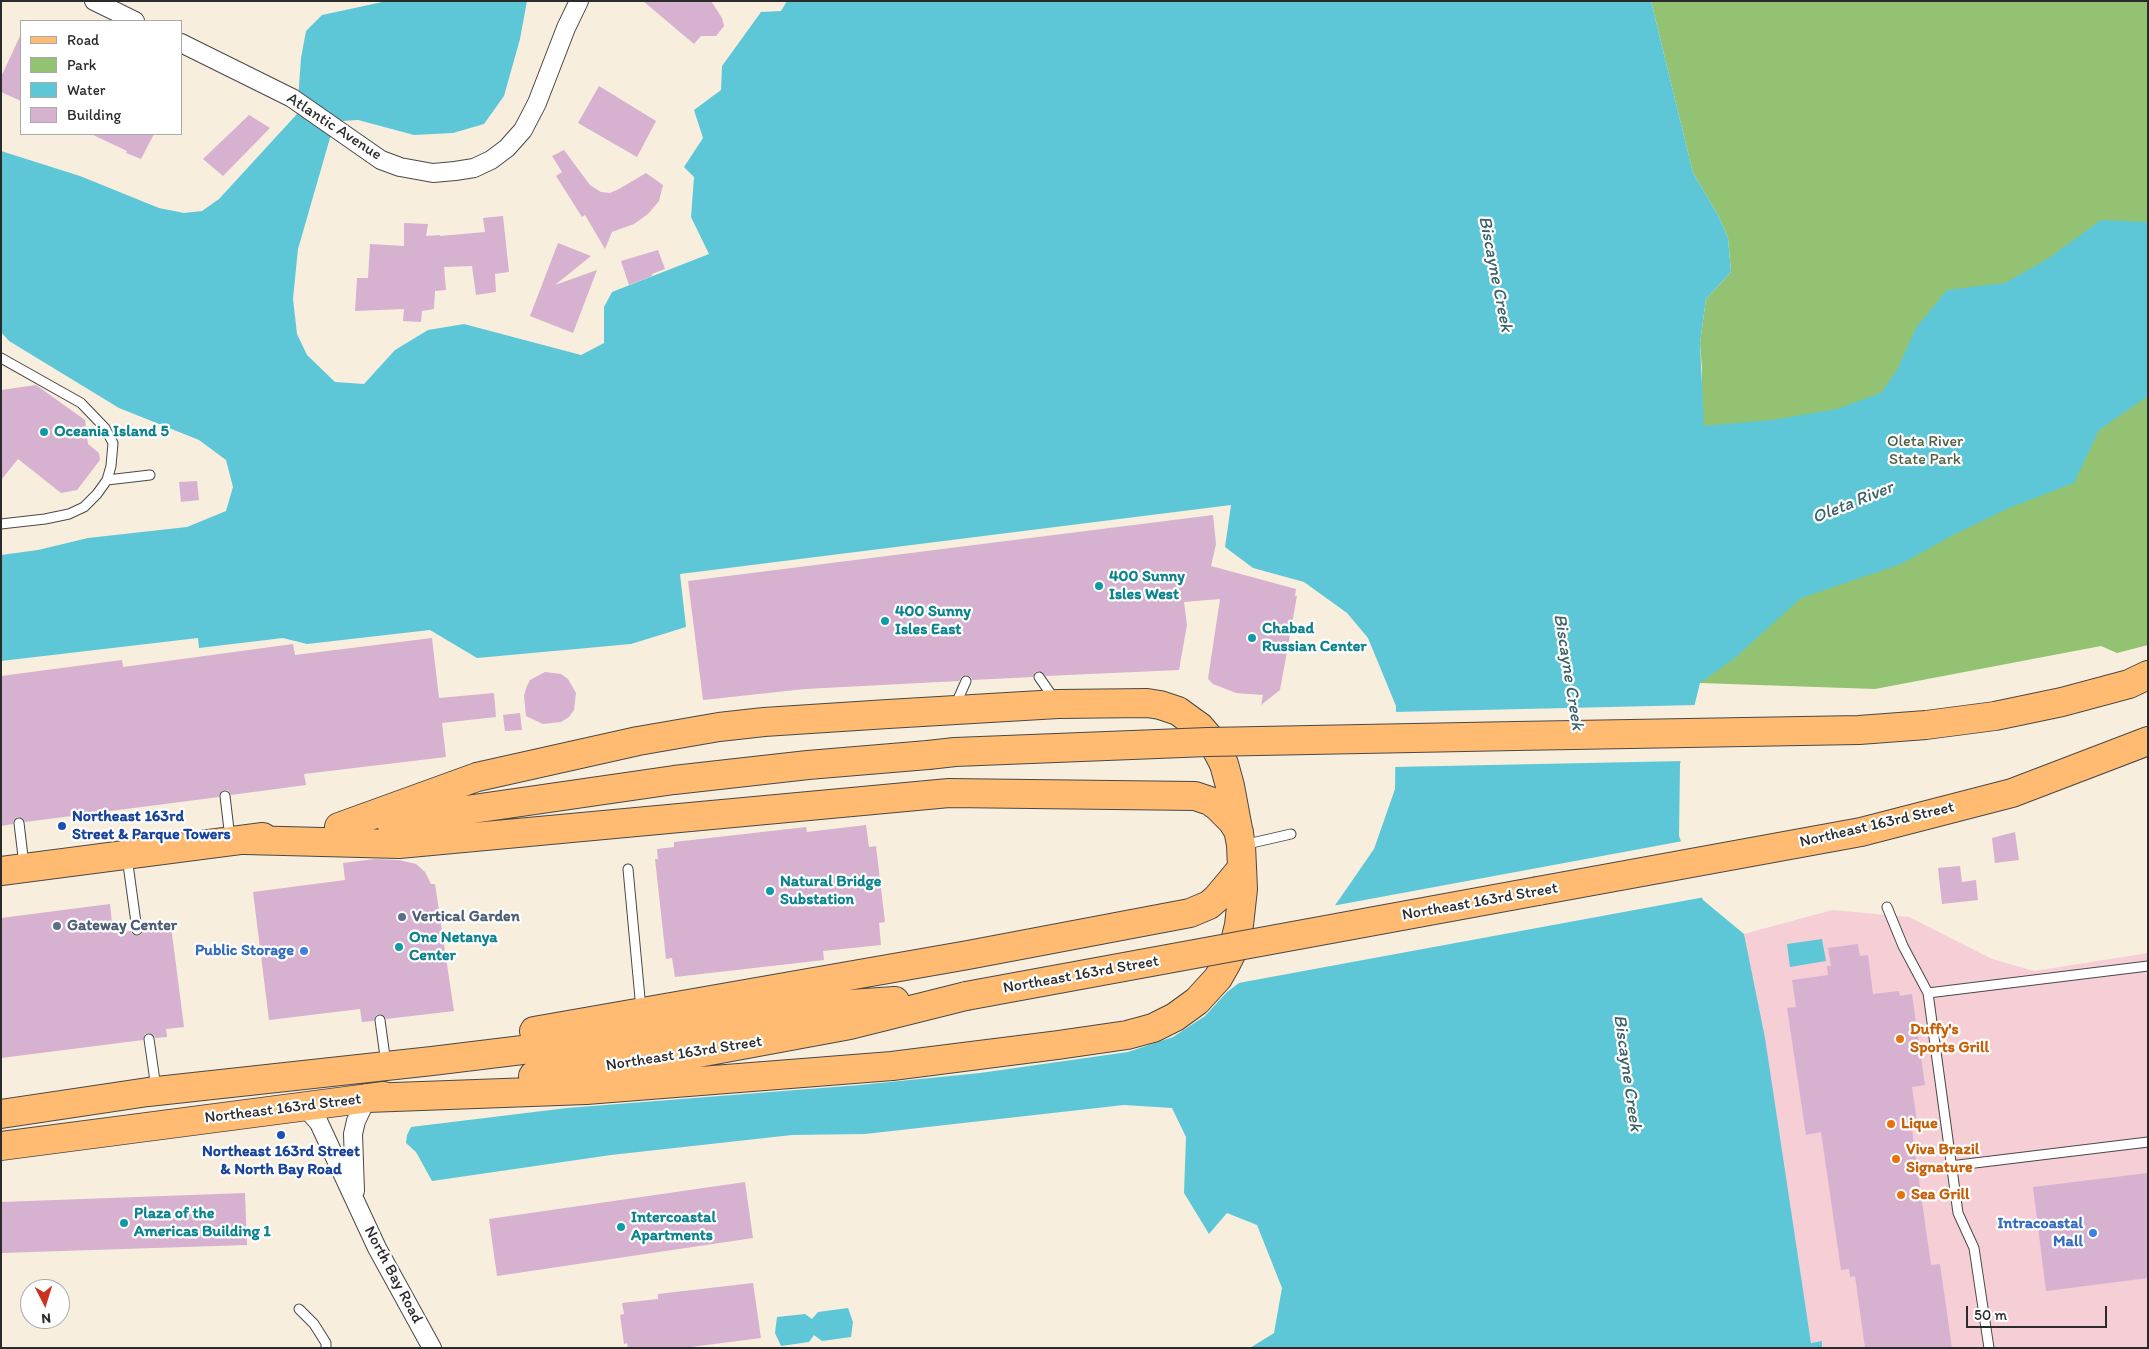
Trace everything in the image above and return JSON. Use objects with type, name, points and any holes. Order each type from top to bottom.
[{"type":"main road","points":[[13,869],[339,827],[674,780],[808,765],[955,752],[1208,742],[1896,728],[1995,716],[2062,702],[2138,679]]},
{"type":"main road","points":[[339,827],[477,777],[638,742],[764,722],[1058,704],[1148,702],[1173,708],[1184,715],[1205,732],[1220,754],[1230,786],[1241,848],[1242,902],[1237,937],[1226,964],[1218,978],[1197,1001],[1153,1028],[1127,1035],[892,1066],[586,1090],[367,1098]]},
{"type":"main road","name":"Northeast 163rd Street","points":[[1,1146],[666,1059],[850,1026],[966,996],[1861,832],[2012,793],[2148,741]]},
{"type":"main road","points":[[238,840],[399,844],[949,793],[1194,796],[1210,801],[1232,821],[1241,848],[1218,898],[1204,908],[1190,913],[968,956],[508,1035],[432,1061]]},
{"type":"main road","points":[[1,1114],[152,1092],[432,1061],[662,1032],[850,1004],[966,996]]},
{"type":"main road","points":[[1,1096],[110,1086],[152,1092]]},
{"type":"street","points":[[94,1],[133,20]]},
{"type":"street","name":"Atlantic Avenue","points":[[182,43],[292,98],[342,135],[381,160],[400,167],[433,173],[455,171],[474,168],[491,160],[507,148],[523,130],[537,103],[566,28],[579,1]]},
{"type":"street","name":"North Bay Road","points":[[356,1201],[354,1134],[356,1121],[367,1098]]},
{"type":"street","name":"North Bay Road","points":[[304,1106],[319,1123],[376,1248],[432,1348]]},
{"type":"lane","points":[[1,358],[81,403],[105,428],[113,443],[111,466],[107,480],[84,507],[69,514],[1,524]]},
{"type":"lane","points":[[107,480],[150,475]]},
{"type":"lane","points":[[1039,677],[1058,704]]},
{"type":"lane","points":[[953,711],[966,681]]},
{"type":"lane","points":[[225,796],[238,840]]},
{"type":"lane","points":[[13,869],[19,823]]},
{"type":"lane","points":[[1241,848],[1291,834]]},
{"type":"lane","points":[[127,855],[137,930]]},
{"type":"lane","points":[[628,869],[642,1012]]},
{"type":"lane","points":[[1887,906],[1903,946],[1928,993],[1950,1166],[1958,1213],[1974,1248],[1990,1348]]},
{"type":"lane","points":[[1928,993],[2148,966]]},
{"type":"lane","points":[[380,1020],[386,1066]]},
{"type":"lane","points":[[149,1039],[152,1092]]},
{"type":"lane","points":[[1950,1166],[2148,1142]]},
{"type":"lane","points":[[299,1309],[314,1324],[326,1343],[326,1348]]},
{"type":"shaded area","name":"Intracoastal Mall","points":[[1832,910],[1909,917],[1992,959],[2034,971],[2148,953],[2148,1348],[1822,1348],[1821,1341],[1811,1343],[1744,934]]},
{"type":"green space","name":"Oleta River State Park","points":[[1651,1],[2148,1],[2148,645],[2117,653],[2101,646],[1875,689],[1700,683],[1702,369],[1700,343],[1706,299],[1731,272],[1728,238],[1718,215],[1693,173]]},
{"type":"water","points":[[387,1],[527,1],[520,39],[504,96],[484,124],[453,133],[414,135],[358,120],[342,121],[330,138],[298,249],[293,299],[297,334],[307,355],[335,382],[364,384],[395,350],[428,330],[464,324],[581,355],[604,343],[604,307],[612,292],[709,254],[691,217],[694,177],[684,167],[703,138],[694,110],[721,90],[722,66],[761,12],[781,11],[787,1],[1651,1],[1693,173],[1718,215],[1728,238],[1731,272],[1706,299],[1700,343],[1704,426],[1772,420],[1837,409],[1881,393],[1897,370],[1916,328],[1947,290],[2005,283],[2049,258],[2101,220],[2148,222],[2148,396],[2099,430],[2074,483],[2009,508],[1953,535],[1901,564],[1801,598],[1736,657],[1700,683],[1680,764],[1679,836],[1703,900],[1744,934],[1765,1038],[1811,1343],[1822,1341],[1822,1348],[1250,1348],[1274,1333],[1282,1288],[1257,1225],[1227,1213],[1209,1234],[1184,1193],[1186,1137],[1172,1108],[1124,1105],[865,1134],[792,1135],[611,1155],[432,1181],[416,1152],[406,1143],[411,1127],[567,1108],[860,1085],[980,1073],[1128,1052],[1173,1037],[1205,1016],[1227,992],[1327,917],[1374,849],[1395,789],[1396,706],[1368,638],[1347,613],[1304,582],[1253,568],[1225,547],[1231,505],[680,574],[686,627],[631,644],[477,658],[430,630],[307,644],[283,638],[199,648],[198,638],[1,661],[1,555],[38,550],[88,538],[187,527],[226,511],[233,487],[226,460],[199,440],[119,408],[9,341],[1,332],[1,151],[80,176],[159,208],[184,213],[202,211],[219,199],[297,114],[301,58],[306,31],[322,15]]},
{"type":"water","points":[[1822,939],[1826,961],[1790,967],[1787,944]]},
{"type":"water","points":[[848,1308],[853,1322],[851,1337],[822,1341],[814,1335],[809,1342],[781,1346],[775,1333],[777,1317],[805,1314],[812,1319],[818,1312]]},
{"type":"pier","points":[[1697,705],[1684,761],[1393,767],[1393,712]]},
{"type":"pier","points":[[1683,841],[1705,897],[1233,984],[1326,916],[1332,906]]},
{"type":"building","points":[[643,1],[711,1],[722,18],[724,26],[716,36],[701,36],[694,44]]},
{"type":"building","points":[[20,36],[20,101],[1,92],[1,77]]},
{"type":"building","points":[[599,86],[656,121],[637,157],[578,123]]},
{"type":"building","points":[[249,115],[270,128],[223,176],[203,159]]},
{"type":"building","points":[[93,135],[153,135],[141,159],[126,153],[127,151]]},
{"type":"building","points":[[564,150],[590,185],[601,192],[610,193],[646,173],[663,185],[659,201],[648,214],[634,224],[612,232],[605,249],[585,215],[582,217],[556,176],[562,172],[552,156]]},
{"type":"building","points":[[503,216],[509,272],[495,274],[496,292],[476,295],[472,266],[444,267],[446,290],[435,291],[434,309],[422,311],[421,322],[403,321],[404,309],[355,311],[357,278],[368,278],[370,244],[404,246],[404,223],[428,224],[426,236],[440,236],[485,232],[483,218]]},
{"type":"building","points":[[558,243],[591,256],[555,285],[597,270],[573,333],[530,316]]},
{"type":"building","points":[[658,250],[665,269],[629,285],[621,261]]},
{"type":"building","name":"Oceania Island 5","points":[[36,385],[85,420],[88,444],[99,453],[100,460],[77,490],[61,493],[18,459],[1,480],[1,390]]},
{"type":"building","points":[[197,481],[199,500],[181,502],[179,482]]},
{"type":"building","points":[[1213,515],[1216,544],[1211,566],[1296,589],[1295,596],[1297,596],[1280,690],[1261,705],[1263,695],[1236,693],[1213,684],[1208,679],[1220,599],[1184,602],[1187,625],[1179,670],[1046,676],[1039,671],[1035,672],[1033,677],[972,680],[971,677],[966,675],[962,676],[959,681],[805,689],[703,700],[688,581]]},
{"type":"building","points":[[432,638],[439,698],[494,693],[496,717],[442,723],[446,757],[304,774],[306,785],[231,795],[228,790],[224,790],[220,793],[219,797],[25,822],[22,818],[18,817],[14,820],[13,824],[1,826],[1,676],[122,660],[123,667],[293,644],[295,655]]},
{"type":"building","points":[[545,672],[561,674],[568,679],[576,693],[574,710],[569,717],[561,722],[543,724],[526,716],[524,696],[526,688],[530,680]]},
{"type":"building","points":[[520,713],[522,730],[505,731],[503,715]]},
{"type":"building","name":"Natural Bridge Substation","points":[[866,825],[869,847],[876,846],[885,922],[879,923],[881,945],[823,951],[824,960],[675,977],[672,958],[666,959],[655,859],[658,859],[657,849],[674,847],[674,842],[806,827],[807,832]]},
{"type":"building","points":[[2015,832],[2019,860],[1995,863],[1992,838]]},
{"type":"building","points":[[375,859],[399,860],[416,864],[425,872],[431,884],[435,884],[454,1011],[386,1019],[385,1016],[380,1014],[376,1015],[374,1021],[362,1022],[360,1009],[269,1020],[253,892],[345,880],[343,863]]},
{"type":"building","points":[[1960,866],[1962,882],[1976,880],[1978,900],[1942,904],[1938,868]]},
{"type":"building","points":[[110,904],[113,933],[131,931],[132,934],[137,936],[141,935],[143,929],[171,926],[184,1027],[166,1029],[167,1037],[155,1038],[154,1035],[149,1033],[145,1034],[143,1040],[1,1058],[1,918]]},
{"type":"building","points":[[1858,944],[1860,956],[1868,955],[1873,994],[1899,991],[1900,996],[1912,994],[1925,1085],[1912,1087],[1918,1129],[1912,1130],[1931,1265],[1940,1264],[1952,1348],[1865,1348],[1855,1276],[1850,1277],[1849,1269],[1841,1270],[1821,1132],[1806,1135],[1787,1008],[1796,1007],[1792,980],[1828,975],[1827,966],[1831,966],[1828,948]]},
{"type":"building","name":"Intracoastal Mall","points":[[2148,1173],[2148,1278],[2046,1291],[2033,1187]]},
{"type":"building","name":"Intercoastal Apartments","points":[[745,1182],[753,1238],[497,1276],[489,1219]]},
{"type":"building","name":"Plaza of the Americas Building 1","points":[[245,1193],[247,1245],[1,1253],[1,1202]]},
{"type":"building","points":[[753,1283],[761,1338],[683,1348],[628,1348],[627,1343],[624,1344],[620,1315],[624,1314],[622,1303],[658,1299],[658,1294]]},
{"type":"place","name":"Oceania Island 5","points":[[44,432]]},
{"type":"place","name":"400 Sunny Isles West","points":[[1099,586]]},
{"type":"place","name":"400 Sunny Isles East","points":[[885,621]]},
{"type":"place","name":"Chabad Russian Center","points":[[1252,638]]},
{"type":"place","name":"Northeast 163rd Street & Parque Towers","points":[[62,826]]},
{"type":"place","name":"Natural Bridge Substation","points":[[770,891]]},
{"type":"place","name":"Vertical Garden","points":[[402,917]]},
{"type":"place","name":"Gateway Center","points":[[57,926]]},
{"type":"place","name":"One Netanya Center","points":[[399,947]]},
{"type":"place","name":"Public Storage","points":[[304,951]]},
{"type":"place","name":"Duffy's Sports Grill","points":[[1900,1039]]},
{"type":"place","name":"Lique","points":[[1891,1124]]},
{"type":"place","name":"Northeast 163rd Street & North Bay Road","points":[[281,1135]]},
{"type":"place","name":"Viva Brazil Signature","points":[[1896,1159]]},
{"type":"place","name":"Sea Grill","points":[[1901,1195]]},
{"type":"place","name":"Plaza of the Americas Building 1","points":[[124,1223]]},
{"type":"place","name":"Intercoastal Apartments","points":[[621,1227]]},
{"type":"place","name":"Intracoastal Mall","points":[[2093,1233]]},
{"type":"water label","name":"Biscayne Creek","points":[[1495,274]]},
{"type":"water label","name":"Oleta River","points":[[1853,503]]},
{"type":"water label","name":"Biscayne Creek","points":[[1568,672]]},
{"type":"water label","name":"Biscayne Creek","points":[[1627,1073]]}]
